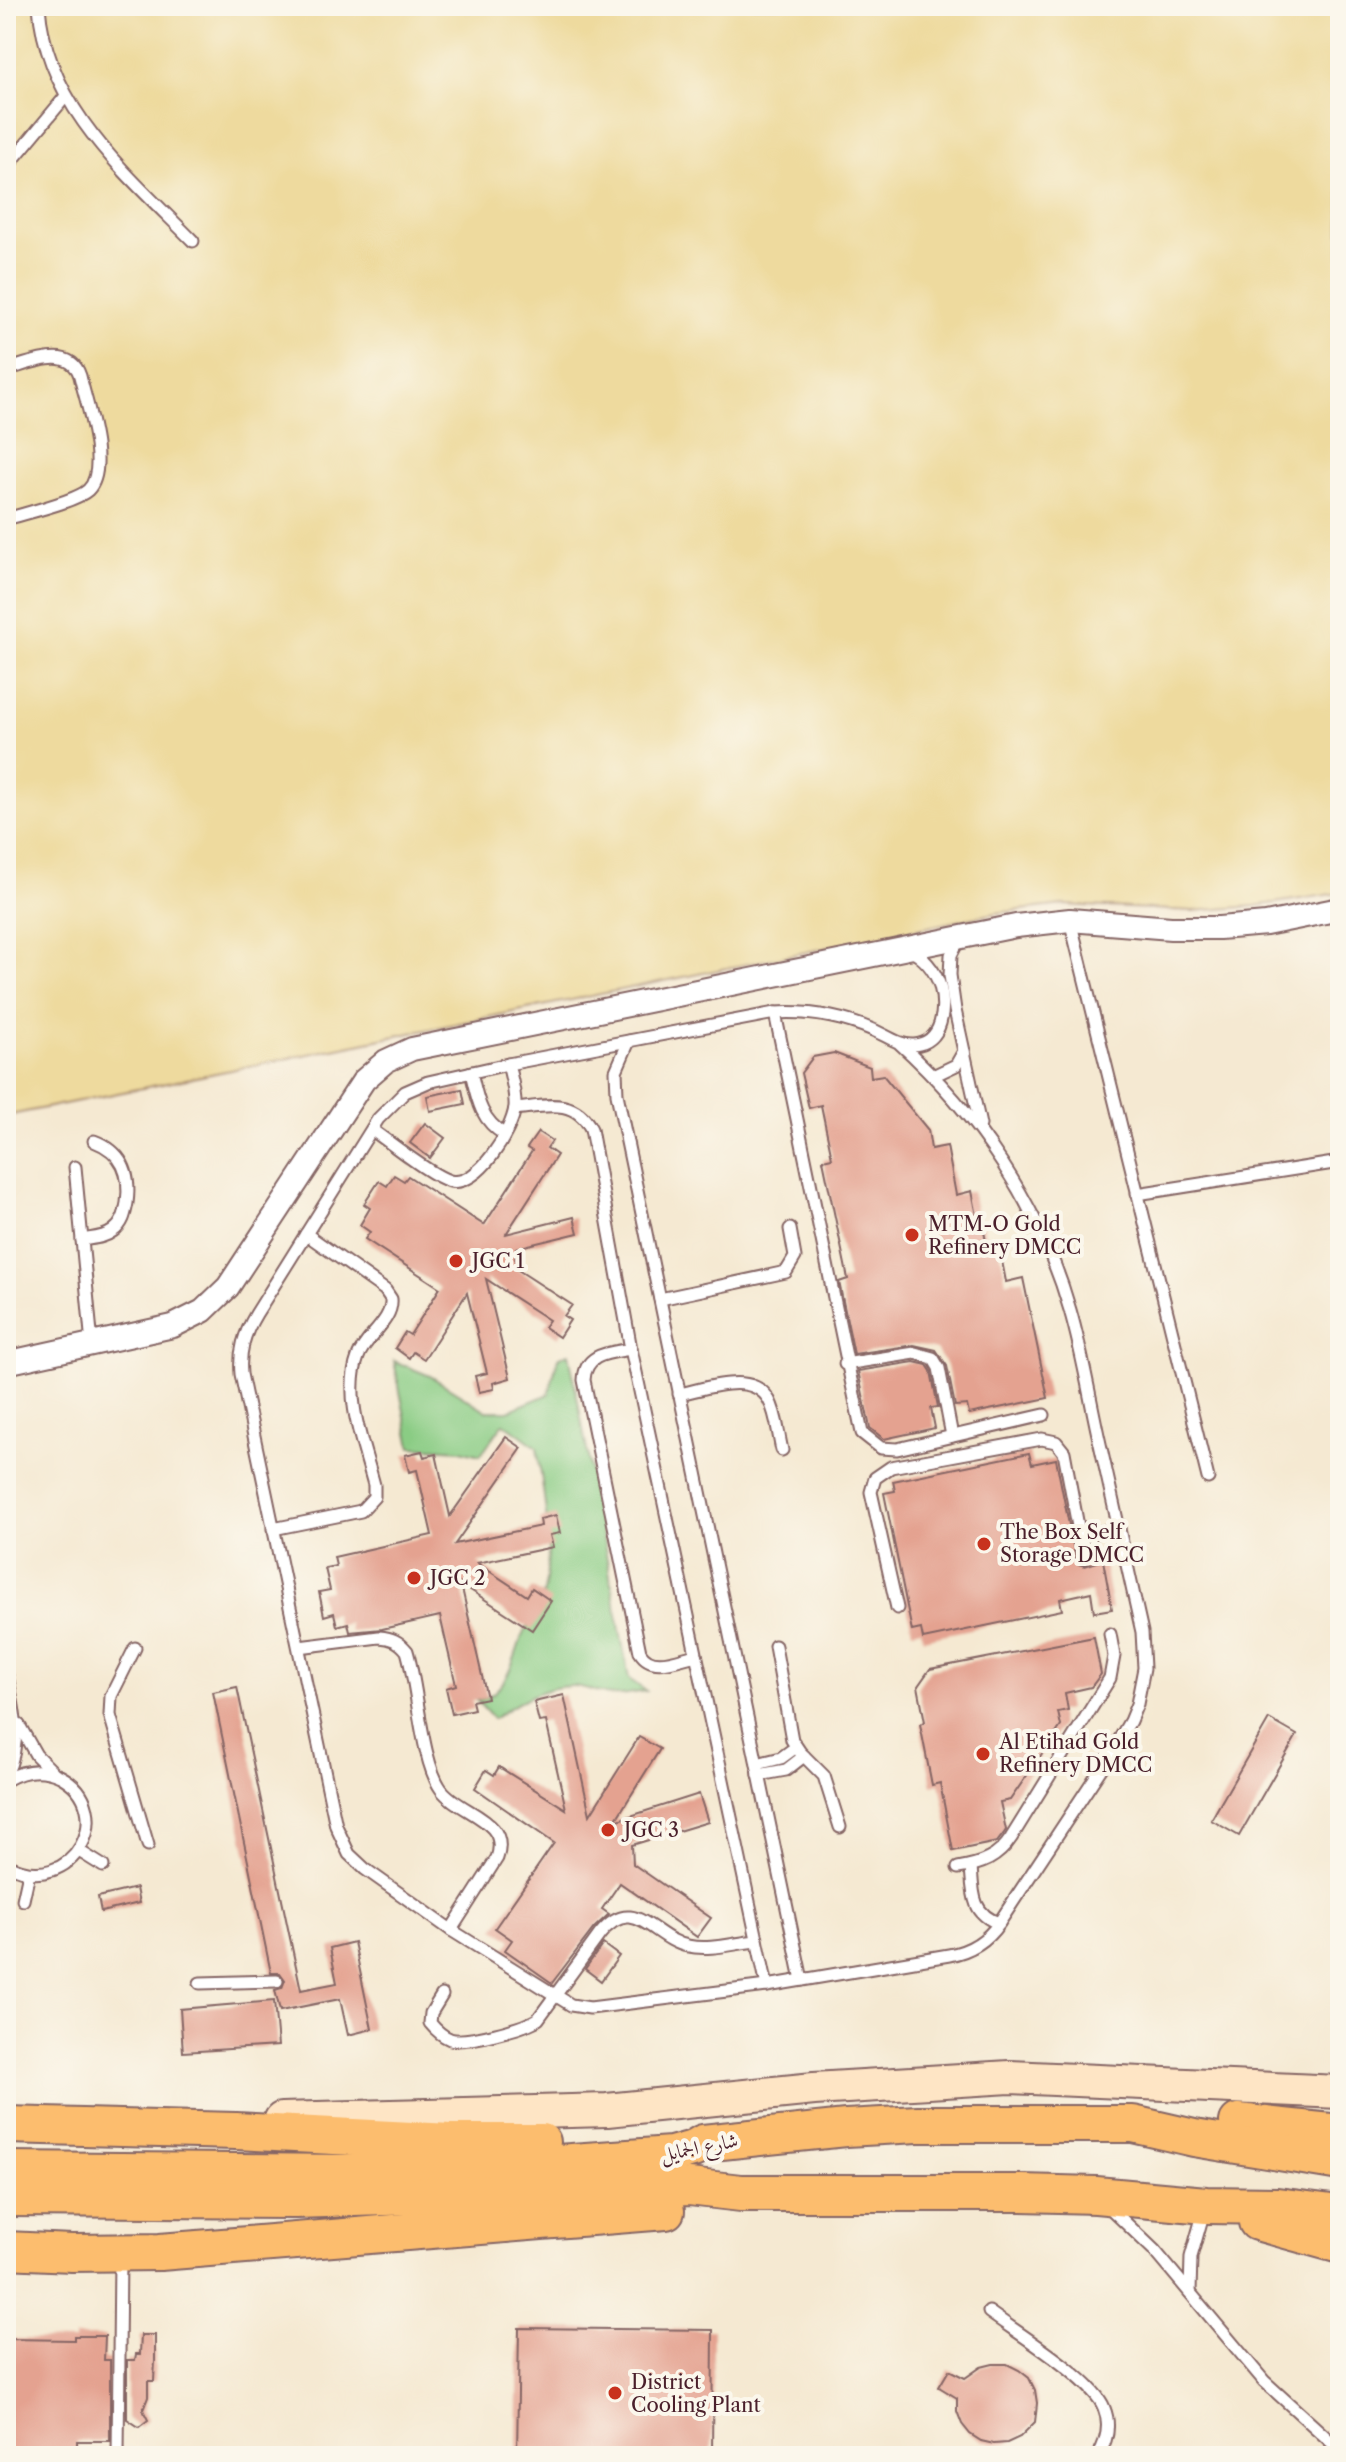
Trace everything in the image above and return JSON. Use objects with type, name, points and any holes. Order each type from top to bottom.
[{"type":"main road","points":[[236,2131],[290,2118],[594,2111],[814,2089],[983,2077],[1150,2081],[1340,2092]]},
{"type":"main road","points":[[1133,2124],[1226,2121],[1340,2133]]},
{"type":"main road","name":"شارع الجمايل","points":[[6,2170],[276,2174],[415,2171],[671,2155],[703,2143],[918,2124],[1133,2124],[1194,2138],[1340,2162]]},
{"type":"main road","points":[[6,2125],[236,2131],[451,2142],[666,2137],[703,2143]]},
{"type":"main road","name":"شارع الجمايل","points":[[6,2198],[309,2200],[689,2187],[741,2193],[1096,2195],[1206,2205],[1277,2206],[1340,2214]]},
{"type":"main road","points":[[6,2250],[120,2253],[205,2250],[690,2209],[724,2201],[741,2193]]},
{"type":"main road","points":[[1206,2205],[1340,2245]]},
{"type":"street","points":[[6,1363],[173,1326],[203,1311],[238,1273],[364,1080],[386,1061],[412,1049],[1016,926],[1070,920],[1171,928],[1219,928],[1266,924],[1340,909]]},
{"type":"lane","points":[[39,6],[47,50],[66,96],[95,139],[193,241]]},
{"type":"lane","points":[[6,168],[66,96]]},
{"type":"lane","points":[[6,370],[60,357],[73,363],[80,376],[99,466],[94,483],[81,495],[6,519]]},
{"type":"lane","points":[[1070,920],[1208,1478]]},
{"type":"lane","points":[[898,1042],[935,1075],[982,1134],[1025,1201],[1058,1273],[1070,1310],[1144,1650],[1137,1704],[1112,1752],[999,1923],[983,1942],[961,1953],[767,1986],[590,2008],[571,2005],[451,1930],[365,1869],[343,1845],[336,1826],[241,1374],[241,1349],[249,1325],[386,1109],[405,1092],[428,1082],[508,1064],[775,1013],[819,1015],[847,1021],[898,1042],[914,1045],[935,1034],[942,1018],[948,998],[951,955],[961,937]]},
{"type":"lane","points":[[907,948],[928,963],[948,998],[964,1051],[982,1134]]},
{"type":"lane","points":[[775,1013],[858,1425],[867,1439],[873,1444],[897,1449],[1044,1415]]},
{"type":"lane","points":[[629,1041],[616,1071],[617,1094],[802,1980]]},
{"type":"lane","points":[[935,1075],[956,1065],[964,1051]]},
{"type":"lane","points":[[372,1130],[442,1178],[461,1182],[478,1173],[504,1134],[515,1109],[508,1064]]},
{"type":"lane","points":[[471,1072],[483,1115],[488,1123],[504,1134]]},
{"type":"lane","points":[[515,1109],[566,1106],[577,1110],[591,1129],[631,1349],[767,1986]]},
{"type":"lane","points":[[82,1240],[115,1230],[125,1215],[129,1187],[120,1158],[113,1150],[94,1141]]},
{"type":"lane","points":[[1137,1194],[1340,1162]]},
{"type":"lane","points":[[75,1167],[92,1344]]},
{"type":"lane","points":[[660,1299],[786,1272],[795,1257],[790,1229]]},
{"type":"lane","points":[[273,1529],[361,1511],[374,1497],[374,1485],[355,1409],[354,1379],[360,1352],[391,1310],[391,1299],[385,1290],[306,1234]]},
{"type":"lane","points":[[631,1349],[605,1353],[591,1359],[584,1380],[640,1652],[646,1660],[656,1664],[696,1655]]},
{"type":"lane","points":[[845,1364],[915,1353],[933,1358],[939,1368],[952,1436]]},
{"type":"lane","points":[[679,1394],[741,1383],[758,1388],[770,1402],[782,1450]]},
{"type":"lane","points":[[897,1608],[871,1492],[875,1478],[885,1469],[1049,1439],[1056,1442],[1064,1452],[1084,1558]]},
{"type":"lane","points":[[1080,1536],[1119,1528]]},
{"type":"lane","points":[[958,1868],[984,1863],[1004,1849],[1105,1688],[1113,1667],[1110,1634]]},
{"type":"lane","points":[[299,1647],[379,1637],[390,1638],[407,1651],[437,1783],[451,1800],[495,1828],[500,1838],[501,1848],[497,1858],[451,1930]]},
{"type":"lane","points":[[775,1646],[792,1740],[824,1776],[840,1827]]},
{"type":"lane","points":[[135,1648],[111,1696],[110,1715],[148,1845]]},
{"type":"lane","points":[[6,1672],[17,1721],[28,1744],[55,1773],[76,1789],[87,1812],[85,1839],[79,1851],[62,1867],[29,1873],[6,1864]]},
{"type":"lane","points":[[6,1778],[16,1749],[17,1721]]},
{"type":"lane","points":[[758,1769],[786,1770],[800,1752]]},
{"type":"lane","points":[[6,1778],[30,1770],[55,1773]]},
{"type":"lane","points":[[79,1851],[103,1866]]},
{"type":"lane","points":[[971,1866],[976,1906],[982,1914],[999,1923]]},
{"type":"lane","points":[[23,1900],[29,1873]]},
{"type":"lane","points":[[442,1995],[431,2013],[430,2023],[446,2037],[461,2040],[532,2023],[543,2015],[605,1927],[619,1919],[642,1920],[675,1942],[692,1947],[757,1941]]},
{"type":"lane","points":[[200,1983],[277,1981]]},
{"type":"lane","points":[[1096,2195],[1136,2231],[1264,2381],[1340,2450]]},
{"type":"lane","points":[[1190,2292],[1195,2239],[1206,2205]]},
{"type":"lane","points":[[118,2456],[120,2253]]},
{"type":"lane","points":[[989,2312],[1098,2395],[1108,2419],[1107,2432],[1098,2456]]},
{"type":"green space","points":[[569,1353],[629,1679],[646,1691],[613,1695],[577,1686],[550,1689],[530,1696],[493,1719],[477,1701],[495,1692],[506,1677],[523,1634],[540,1606],[546,1582],[547,1524],[537,1447],[504,1423],[480,1455],[461,1450],[411,1447],[394,1361],[430,1376],[487,1411],[508,1411],[549,1394],[558,1358]]},
{"type":"sand","points":[[6,6],[1340,6],[1340,893],[1255,906],[1193,911],[1063,905],[996,913],[6,1116]]},
{"type":"building","name":"MTM-O Gold Refinery DMCC","points":[[834,1053],[870,1067],[871,1077],[883,1075],[928,1130],[931,1149],[947,1146],[956,1195],[972,1191],[987,1247],[999,1245],[1006,1282],[1023,1278],[1048,1398],[969,1414],[967,1405],[955,1406],[947,1366],[936,1350],[914,1345],[854,1354],[839,1282],[848,1279],[823,1160],[832,1158],[821,1105],[809,1108],[801,1073],[813,1057]]},
{"type":"building","points":[[462,1089],[465,1104],[430,1111],[427,1096]]},
{"type":"building","points":[[425,1123],[445,1138],[430,1158],[410,1143]]},
{"type":"building","name":"JGC 1","points":[[538,1132],[552,1141],[547,1148],[557,1155],[506,1234],[574,1217],[578,1233],[516,1248],[515,1268],[572,1305],[564,1316],[570,1320],[559,1337],[544,1327],[549,1320],[486,1279],[510,1378],[493,1383],[494,1389],[479,1392],[475,1376],[487,1373],[467,1293],[424,1359],[413,1352],[409,1358],[395,1348],[405,1332],[410,1335],[440,1288],[365,1239],[370,1232],[360,1225],[370,1208],[364,1204],[379,1181],[387,1186],[394,1175],[404,1181],[408,1176],[484,1225],[532,1151],[527,1148]]},
{"type":"building","points":[[914,1362],[927,1365],[931,1371],[938,1407],[931,1408],[935,1428],[884,1439],[870,1428],[858,1371]]},
{"type":"building","name":"JGC 2","points":[[506,1437],[522,1448],[455,1544],[541,1526],[540,1519],[556,1515],[560,1533],[550,1535],[553,1547],[477,1563],[527,1596],[532,1588],[551,1601],[532,1630],[461,1584],[487,1698],[472,1701],[474,1709],[452,1714],[446,1688],[456,1685],[440,1616],[382,1629],[350,1632],[348,1623],[337,1626],[334,1613],[324,1616],[319,1592],[330,1590],[325,1568],[336,1566],[334,1557],[432,1535],[417,1470],[409,1472],[405,1455],[422,1451],[424,1457],[436,1454],[450,1516]]},
{"type":"building","name":"The Box Self Storage DMCC","points":[[1029,1453],[1032,1464],[1056,1459],[1076,1560],[1085,1566],[1103,1560],[1112,1609],[1094,1612],[1091,1592],[1060,1599],[1062,1610],[923,1639],[921,1629],[912,1631],[884,1493],[895,1491],[893,1481]]},
{"type":"building","name":"Al Etihad Gold Refinery DMCC","points":[[1094,1637],[1101,1674],[1091,1687],[1065,1693],[1068,1710],[1058,1712],[1061,1726],[1010,1800],[1000,1802],[1006,1830],[997,1842],[953,1851],[940,1783],[932,1785],[920,1724],[925,1722],[918,1686],[930,1669]]},
{"type":"building","points":[[237,1687],[301,1990],[337,1983],[330,1948],[354,1942],[372,2029],[348,2035],[340,1999],[280,2011],[275,1990],[282,1988],[285,1980],[280,1973],[271,1973],[213,1692]]},
{"type":"building","name":"JGC 3","points":[[564,1695],[590,1815],[639,1737],[660,1749],[615,1821],[699,1794],[708,1822],[632,1845],[633,1864],[711,1918],[697,1937],[620,1883],[602,1909],[609,1914],[594,1928],[552,1983],[505,1950],[512,1940],[495,1928],[554,1843],[475,1788],[486,1770],[494,1775],[499,1767],[566,1809],[546,1721],[539,1722],[534,1702]]},
{"type":"building","points":[[1269,1719],[1297,1735],[1239,1836],[1211,1820]]},
{"type":"building","points":[[136,1888],[139,1903],[101,1912],[98,1897]]},
{"type":"building","points":[[603,1944],[619,1956],[601,1981],[585,1969]]},
{"type":"building","points":[[274,2001],[278,2046],[183,2052],[180,2009]]},
{"type":"building","name":"District Cooling Plant","points":[[519,2328],[713,2330],[712,2456],[517,2456]]},
{"type":"building","points":[[141,2335],[155,2335],[155,2361],[154,2381],[148,2381],[148,2397],[143,2410],[148,2420],[139,2427],[127,2419],[127,2360],[135,2360],[136,2354],[140,2354]]},
{"type":"building","points":[[74,2336],[105,2336],[104,2360],[110,2360],[110,2441],[77,2441],[77,2456],[6,2456],[6,2339],[74,2340]]},
{"type":"building","points":[[1007,2364],[1019,2370],[1029,2378],[1035,2390],[1035,2422],[1020,2437],[1007,2443],[981,2441],[970,2434],[957,2411],[957,2398],[939,2387],[949,2370],[965,2378],[981,2367]]},
{"type":"place","name":"MTM-O Gold Refinery DMCC","points":[[912,1235]]},
{"type":"place","name":"JGC 1","points":[[456,1261]]},
{"type":"place","name":"The Box Self Storage DMCC","points":[[984,1544]]},
{"type":"place","name":"JGC 2","points":[[414,1578]]},
{"type":"place","name":"Al Etihad Gold Refinery DMCC","points":[[983,1754]]},
{"type":"place","name":"JGC 3","points":[[608,1830]]},
{"type":"place","name":"District Cooling Plant","points":[[615,2393]]}]
